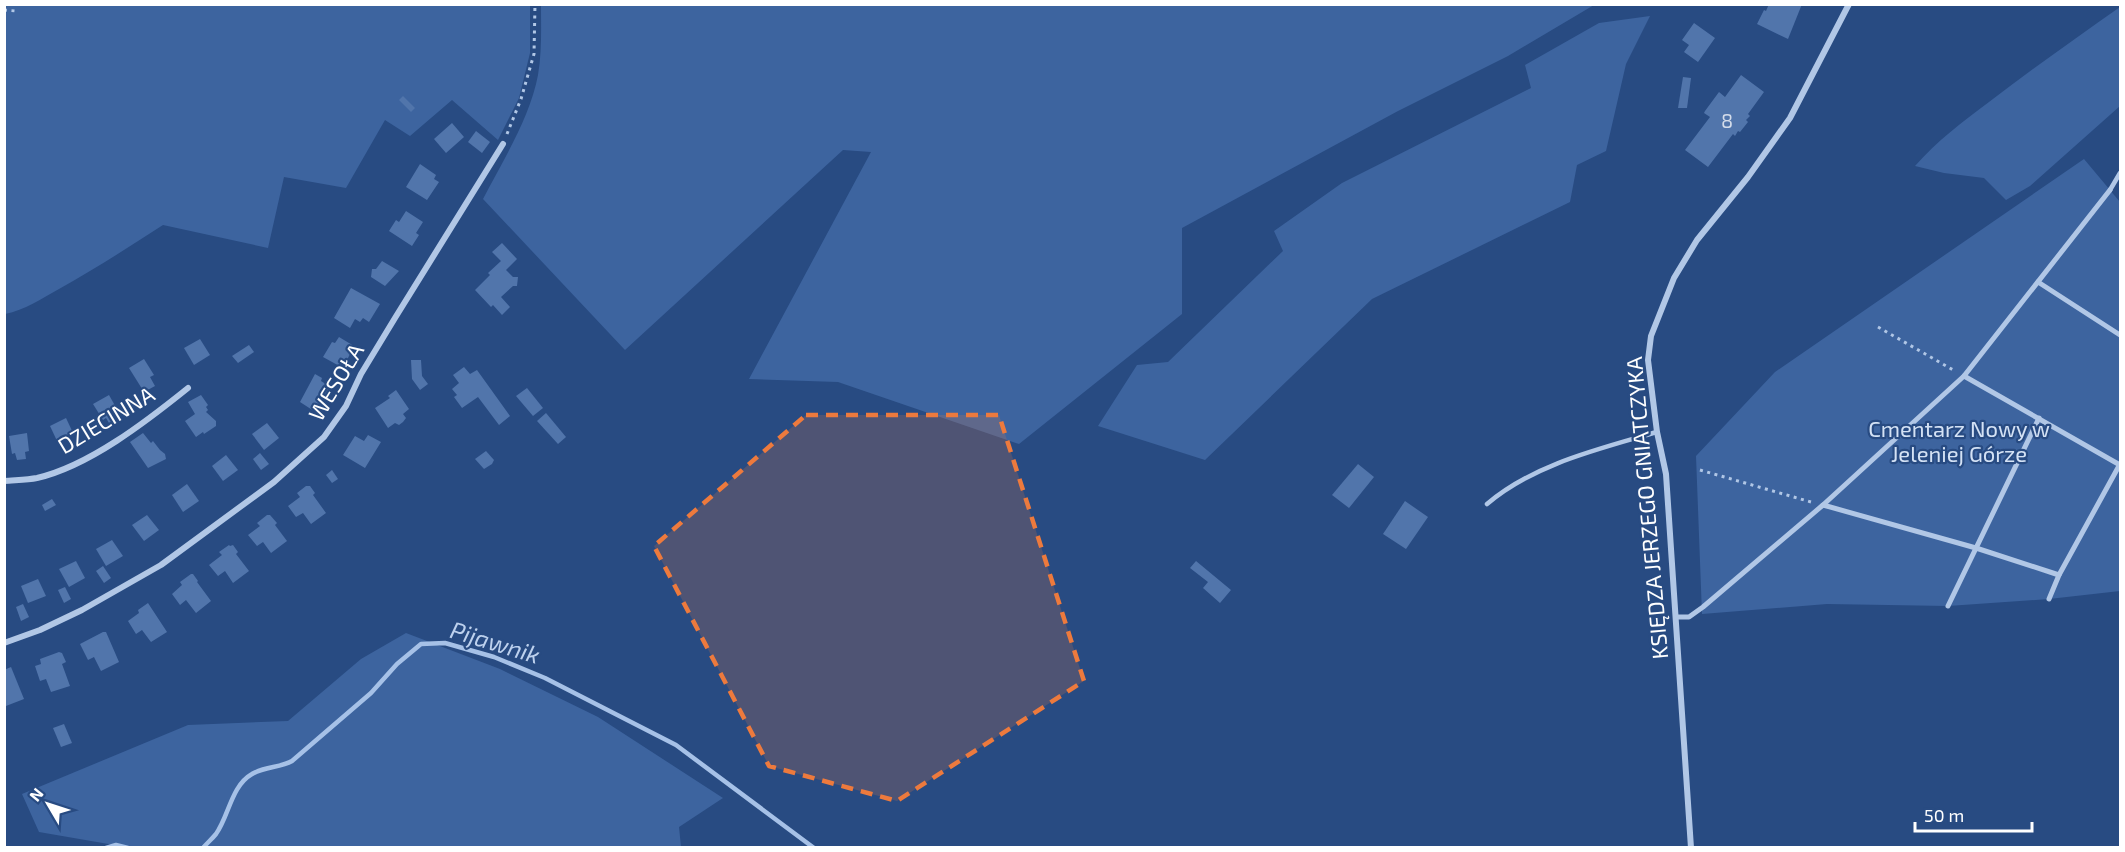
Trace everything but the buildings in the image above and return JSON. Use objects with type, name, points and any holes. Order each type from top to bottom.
[{"type":"street","name":"KSIĘDZA JERZEGO GNIATCZYKA","points":[[1691,848],[1666,474],[1657,432],[1648,360],[1651,336],[1674,278],[1697,240],[1748,177],[1790,118],[1849,4]]},
{"type":"street","name":"WESOŁA","points":[[4,643],[40,630],[82,610],[161,565],[274,482],[324,437],[346,406],[361,374],[503,144]]},
{"type":"street","points":[[1677,617],[1689,617],[1703,607],[1823,505],[1964,376],[2110,190]]},
{"type":"street","points":[[2038,282],[2121,334]]},
{"type":"street","points":[[1964,376],[2120,465],[2059,575],[2049,599]]},
{"type":"street","name":"DZIECINNA","points":[[4,481],[37,478],[74,465],[146,422],[188,388]]},
{"type":"street","points":[[1948,606],[2039,418]]},
{"type":"street","points":[[1823,505],[1976,548],[2059,575]]},
{"type":"lane","points":[[2110,190],[2121,173]]},
{"type":"lane","points":[[1487,504],[1534,473],[1583,454],[1657,432]]},
{"type":"path","points":[[503,144],[521,99],[534,54],[535,4]]},
{"type":"path","points":[[4,10],[16,11]]},
{"type":"path","points":[[1878,327],[1964,376]]},
{"type":"path","points":[[1701,470],[1823,505]]},
{"type":"highlighted area","points":[[806,415],[999,415],[1084,681],[897,801],[769,766],[654,546]]},
{"type":"green space","points":[[541,4],[1594,5],[1508,56],[1398,111],[1182,228],[1182,314],[1019,444],[838,382],[749,379],[871,152],[843,150],[625,350],[483,199],[515,138],[534,91],[540,58]]},
{"type":"green space","points":[[5,5],[530,5],[530,53],[519,98],[498,140],[452,100],[410,136],[385,120],[346,188],[284,177],[268,248],[163,225],[99,266],[39,300],[5,314]]},
{"type":"green space","points":[[2120,7],[2120,106],[2030,186],[2006,200],[1984,178],[1944,173],[1915,166],[1969,117]]},
{"type":"green space","points":[[1650,16],[1626,64],[1606,151],[1577,165],[1570,202],[1372,299],[1205,460],[1098,426],[1137,365],[1168,362],[1283,251],[1274,231],[1342,183],[1531,88],[1525,65],[1599,23]]},
{"type":"green space","name":"Cmentarz Nowy w Jeleniej Górze","points":[[2084,159],[2120,202],[2120,591],[2049,599],[1948,606],[1827,604],[1702,614],[1696,456],[1775,372]]},
{"type":"green space","points":[[406,633],[500,669],[598,717],[723,798],[679,827],[681,847],[116,848],[120,846],[39,832],[22,794],[188,725],[288,721],[361,659]]},
{"type":"waterway","name":"Pijawnik","points":[[203,848],[216,834],[239,786],[245,779],[257,771],[292,761],[371,693],[397,664],[421,644],[445,643],[494,657],[545,678],[676,745],[814,848]]},
{"type":"waterway","name":"Pijawnik","points":[[106,848],[116,845],[128,848]]}]
